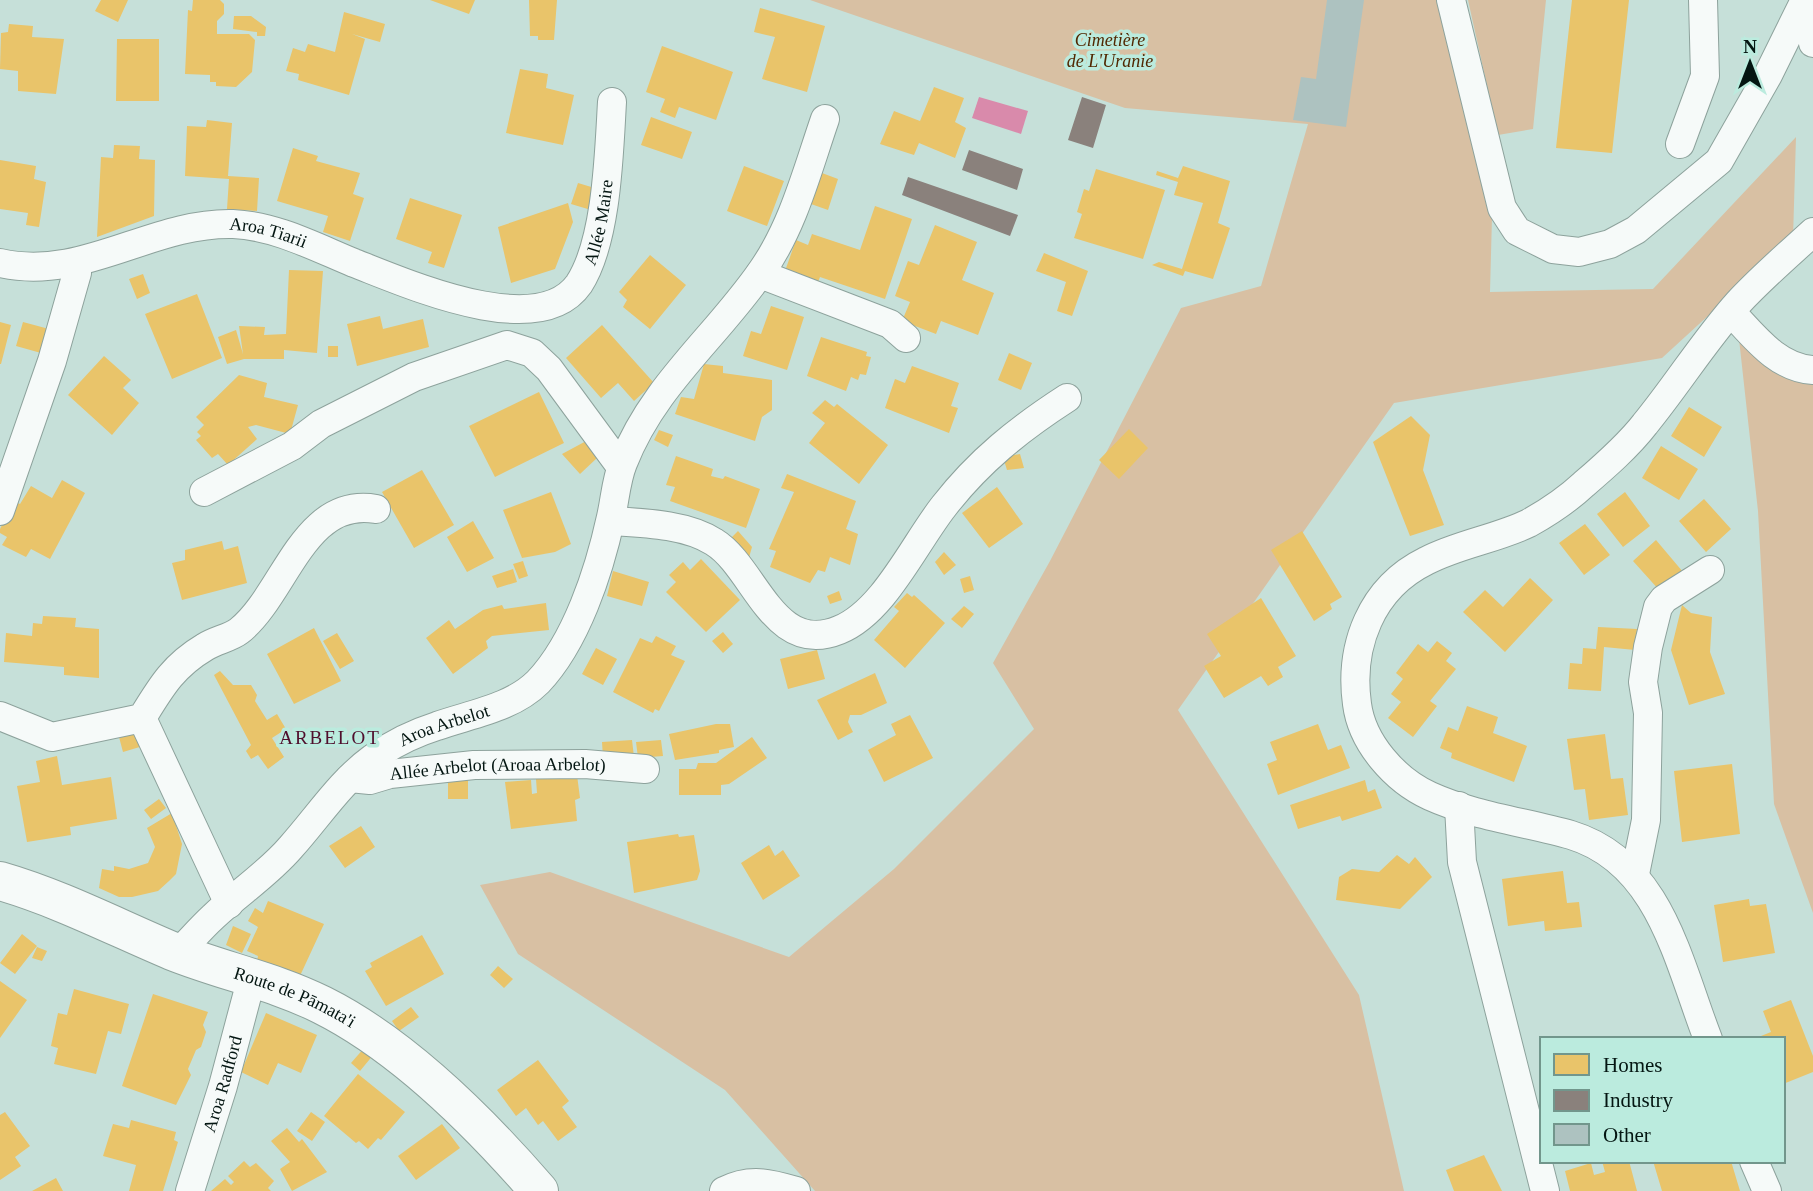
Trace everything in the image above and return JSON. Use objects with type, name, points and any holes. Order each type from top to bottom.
[{"type":"main road","name":"Route de Pāmata'i","points":[[0,881],[31,890],[178,953],[252,977],[322,1005],[387,1047],[484,1132],[539,1191]]},
{"type":"street","points":[[1451,0],[1503,208],[1517,231],[1534,242],[1553,249],[1579,252],[1611,244],[1636,230],[1718,161],[1768,75],[1806,0]]},
{"type":"street","points":[[1680,144],[1705,76],[1703,0]]},
{"type":"street","points":[[1806,0],[1813,43]]},
{"type":"street","name":"Allée Maire","points":[[531,307],[568,295],[578,284],[588,265],[604,204],[612,102]]},
{"type":"street","name":"Aroa Arbelot","points":[[178,953],[290,848],[350,778],[395,744],[435,726],[509,701],[534,685],[557,661],[572,633],[611,521],[621,467],[646,414],[676,372],[760,274],[781,240],[825,119]]},
{"type":"street","name":"Aroa Tiarii","points":[[0,263],[45,268],[76,264],[179,230],[233,224],[287,235],[432,293],[467,303],[531,307]]},
{"type":"street","points":[[1706,1037],[1652,895],[1635,874],[1598,845],[1459,806],[1413,787],[1384,760],[1371,743],[1358,713],[1353,681],[1357,649],[1363,628],[1391,586],[1414,567],[1529,523],[1582,486],[1643,427],[1731,312],[1813,232]]},
{"type":"street","points":[[0,511],[51,361],[77,273],[76,264]]},
{"type":"street","points":[[760,274],[890,324],[906,338]]},
{"type":"street","points":[[1731,312],[1755,340],[1781,359],[1813,370]]},
{"type":"street","points":[[204,492],[254,467],[349,410],[414,377],[502,347],[516,346],[532,353],[549,369],[621,467]]},
{"type":"street","points":[[611,521],[660,526],[715,542],[787,626],[819,634],[837,631],[858,620],[881,595],[943,506],[985,458],[1021,428],[1067,398]]},
{"type":"street","points":[[0,716],[52,737],[142,718],[173,669],[206,646],[239,632],[262,606],[295,555],[324,521],[359,507],[376,509]]},
{"type":"street","points":[[1635,874],[1646,820],[1648,713],[1643,682],[1648,647],[1658,607],[1664,599],[1710,570]]},
{"type":"street","points":[[142,718],[229,904]]},
{"type":"street","name":"Allée Arbelot (Aroaa Arbelot)","points":[[350,778],[370,780],[390,774],[474,765],[585,764],[645,769]]},
{"type":"street","points":[[1459,806],[1462,862],[1545,1191]]},
{"type":"street","name":"Aroa Radford","points":[[190,1191],[223,1086],[252,977]]},
{"type":"street","points":[[724,1191],[737,1184],[762,1181],[796,1191]]},
{"type":"green space","name":"Cimetière de L'Uranie","points":[[810,0],[1440,0],[1492,217],[1490,292],[1653,289],[1796,137],[1793,238],[1662,358],[1394,403],[1178,710],[1359,995],[1404,1191],[815,1191],[725,1090],[518,954],[480,885],[550,872],[789,957],[894,869],[1034,729],[993,663],[1050,561],[1181,308],[1261,286],[1308,124],[1125,108]]},
{"type":"green space","points":[[1468,0],[1546,0],[1533,129],[1498,135]]},
{"type":"green space","points":[[1739,339],[1813,378],[1813,913],[1774,804],[1758,511]]},
{"type":"shaded area","points":[[979,97],[1028,111],[1021,134],[972,118]]},
{"type":"building: Homes","points":[[101,0],[128,0],[118,22],[95,11]]},
{"type":"building: Homes","points":[[193,0],[220,0],[224,4],[224,14],[217,21],[217,34],[249,34],[255,40],[252,72],[236,87],[216,86],[216,82],[210,82],[210,75],[185,74],[188,10],[192,11]]},
{"type":"building: Homes","points":[[430,0],[475,0],[469,14]]},
{"type":"building: Homes","points":[[529,0],[557,0],[554,40],[538,40],[538,36],[530,36]]},
{"type":"building: Homes","points":[[1572,0],[1629,0],[1612,153],[1556,148]]},
{"type":"building: Homes","points":[[760,8],[825,26],[807,92],[762,79],[775,37],[754,32]]},
{"type":"building: Homes","points":[[344,12],[385,24],[380,42],[352,34],[365,39],[349,95],[298,80],[299,74],[286,71],[293,48],[305,52],[308,44],[335,52]]},
{"type":"building: Homes","points":[[234,16],[251,16],[266,27],[265,36],[257,36],[257,32],[233,29]]},
{"type":"building: Homes","points":[[9,24],[33,26],[32,37],[64,39],[56,94],[18,91],[18,71],[0,69],[1,33],[8,32]]},
{"type":"building: Homes","points":[[117,39],[159,39],[159,101],[116,101]]},
{"type":"building: Homes","points":[[662,46],[733,72],[716,120],[679,107],[675,118],[660,112],[665,99],[646,92]]},
{"type":"building: Homes","points":[[520,69],[548,74],[546,88],[574,95],[563,145],[506,133]]},
{"type":"building: Homes","points":[[934,87],[964,98],[955,122],[966,128],[955,158],[919,143],[914,155],[880,144],[894,111],[920,121]]},
{"type":"building: Homes","points":[[651,117],[692,132],[682,159],[641,145]]},
{"type":"building: Homes","points":[[207,120],[232,123],[228,176],[259,178],[257,211],[227,209],[229,179],[185,176],[187,126],[206,127]]},
{"type":"building: Homes","points":[[114,145],[140,146],[139,159],[155,160],[154,216],[97,237],[101,157],[113,158]]},
{"type":"building: Homes","points":[[293,148],[318,156],[316,161],[360,173],[353,194],[364,198],[350,241],[323,232],[328,216],[277,201]]},
{"type":"building: Homes","points":[[0,160],[36,166],[34,179],[46,182],[39,227],[26,225],[28,213],[0,209]]},
{"type":"building: Homes","points":[[744,166],[784,181],[767,226],[727,211]]},
{"type":"building: Homes","points":[[1183,166],[1230,181],[1218,223],[1230,228],[1213,279],[1185,271],[1183,276],[1152,265],[1159,262],[1182,269],[1203,203],[1174,195],[1178,182],[1156,175],[1157,171],[1178,178]]},
{"type":"building: Homes","points":[[1096,169],[1165,190],[1143,259],[1074,238],[1082,214],[1077,212],[1084,189],[1089,191]]},
{"type":"building: Homes","points":[[822,173],[838,179],[828,210],[811,204]]},
{"type":"building: Homes","points":[[578,183],[598,189],[591,210],[571,204]]},
{"type":"building: Homes","points":[[410,198],[462,215],[444,268],[428,263],[432,252],[396,239]]},
{"type":"building: Homes","points":[[568,203],[573,222],[555,269],[511,283],[498,227]]},
{"type":"building: Homes","points":[[875,206],[912,219],[885,299],[820,277],[818,282],[785,271],[796,240],[808,245],[812,234],[860,250]]},
{"type":"building: Homes","points":[[935,225],[977,242],[962,280],[994,293],[978,335],[941,321],[936,334],[902,321],[910,302],[895,296],[908,261],[919,265]]},
{"type":"building: Homes","points":[[1044,253],[1088,271],[1072,316],[1057,311],[1066,282],[1036,271]]},
{"type":"building: Homes","points":[[650,255],[686,285],[650,329],[623,307],[627,300],[619,292]]},
{"type":"building: Homes","points":[[289,270],[323,271],[317,353],[284,350],[284,359],[244,359],[227,364],[218,337],[236,330],[243,354],[239,326],[265,327],[264,335],[286,334]]},
{"type":"building: Homes","points":[[143,274],[150,293],[137,299],[129,279]]},
{"type":"building: Homes","points":[[197,294],[222,358],[172,379],[145,314]]},
{"type":"building: Homes","points":[[771,306],[804,317],[787,370],[743,356],[751,331],[761,334]]},
{"type":"building: Homes","points":[[380,316],[383,329],[423,319],[429,347],[357,366],[347,324]]},
{"type":"building: Homes","points":[[0,322],[11,325],[1,364],[0,364]]},
{"type":"building: Homes","points":[[23,322],[49,329],[41,353],[16,346]]},
{"type":"building: Homes","points":[[602,325],[654,383],[634,401],[618,383],[601,398],[566,358]]},
{"type":"building: Homes","points":[[821,337],[867,352],[866,356],[871,357],[866,375],[860,374],[858,380],[851,377],[846,391],[807,376]]},
{"type":"building: Homes","points":[[328,346],[338,346],[338,357],[328,357]]},
{"type":"building: Homes","points":[[1009,353],[1032,363],[1021,390],[998,380]]},
{"type":"building: Homes","points":[[104,356],[131,380],[123,388],[139,403],[112,435],[68,395]]},
{"type":"building: Homes","points":[[704,364],[723,366],[723,373],[772,380],[772,410],[762,417],[755,441],[675,414],[681,397],[694,399]]},
{"type":"building: Homes","points":[[912,366],[959,383],[951,406],[958,408],[949,433],[885,408],[895,379],[905,383]]},
{"type":"building: Homes","points":[[239,375],[267,383],[264,397],[298,405],[290,434],[256,425],[248,427],[257,439],[228,465],[218,454],[212,458],[196,440],[201,436],[197,432],[204,425],[196,417]]},
{"type":"building: Homes","points":[[539,392],[564,443],[495,477],[469,426]]},
{"type":"building: Homes","points":[[825,400],[834,407],[837,404],[888,445],[859,484],[809,443],[825,423],[812,413]]},
{"type":"building: Homes","points":[[1689,407],[1722,427],[1704,457],[1671,436]]},
{"type":"building: Homes","points":[[1411,416],[1430,435],[1423,470],[1444,525],[1410,536],[1373,442]]},
{"type":"building: Homes","points":[[1129,429],[1148,448],[1119,479],[1099,460]]},
{"type":"building: Homes","points":[[659,430],[673,435],[668,447],[654,440]]},
{"type":"building: Homes","points":[[588,440],[597,458],[580,474],[562,454]]},
{"type":"building: Homes","points":[[1661,446],[1698,469],[1679,500],[1642,478]]},
{"type":"building: Homes","points":[[1020,454],[1024,468],[1007,470],[1003,457]]},
{"type":"building: Homes","points":[[676,456],[713,469],[711,476],[723,479],[725,476],[760,489],[746,528],[670,501],[675,487],[666,485]]},
{"type":"building: Homes","points":[[422,470],[454,525],[414,548],[382,492]]},
{"type":"building: Homes","points":[[787,474],[856,501],[846,529],[858,534],[850,565],[830,557],[825,572],[818,570],[810,583],[770,567],[776,551],[769,549],[794,492],[781,488]]},
{"type":"building: Homes","points":[[62,480],[85,493],[50,559],[31,549],[26,557],[2,545],[7,537],[0,533],[0,529],[14,501],[20,504],[31,486],[52,498]]},
{"type":"building: Homes","points":[[997,487],[1023,524],[989,548],[962,513]]},
{"type":"building: Homes","points":[[551,492],[571,544],[555,552],[522,558],[503,510]]},
{"type":"building: Homes","points":[[1625,492],[1650,526],[1623,547],[1597,514]]},
{"type":"building: Homes","points":[[1704,499],[1731,529],[1706,552],[1679,521]]},
{"type":"building: Homes","points":[[473,521],[494,558],[467,572],[447,537]]},
{"type":"building: Homes","points":[[1585,524],[1610,555],[1584,575],[1559,543]]},
{"type":"building: Homes","points":[[738,531],[752,547],[748,561],[727,542]]},
{"type":"building: Homes","points":[[1302,531],[1342,597],[1330,604],[1332,609],[1314,621],[1271,550]]},
{"type":"building: Homes","points":[[1656,540],[1683,572],[1660,591],[1633,561]]},
{"type":"building: Homes","points":[[222,541],[224,550],[238,546],[247,583],[182,600],[172,563],[185,560],[185,550]]},
{"type":"building: Homes","points":[[944,552],[956,565],[944,575],[935,562]]},
{"type":"building: Homes","points":[[701,559],[740,600],[706,632],[666,592],[676,582],[669,575],[683,562],[690,570]]},
{"type":"building: Homes","points":[[523,561],[528,576],[519,579],[513,564]]},
{"type":"building: Homes","points":[[513,569],[517,582],[497,588],[492,576]]},
{"type":"building: Homes","points":[[613,571],[649,582],[642,606],[607,596]]},
{"type":"building: Homes","points":[[970,576],[974,590],[964,593],[960,579]]},
{"type":"building: Homes","points":[[1530,578],[1553,600],[1505,652],[1463,612],[1485,590],[1503,607]]},
{"type":"building: Homes","points":[[839,591],[842,600],[830,604],[827,596]]},
{"type":"building: Homes","points":[[907,593],[912,597],[914,595],[945,623],[905,668],[874,640],[899,611],[894,607]]},
{"type":"building: Homes","points":[[1261,598],[1296,656],[1278,667],[1283,677],[1268,686],[1261,676],[1224,698],[1204,666],[1221,656],[1207,634]]},
{"type":"building: Homes","points":[[546,603],[549,630],[492,636],[486,641],[488,648],[453,674],[426,638],[449,620],[455,629],[483,610],[502,605],[504,609]]},
{"type":"building: Homes","points":[[1682,605],[1691,613],[1712,617],[1710,652],[1725,694],[1689,705],[1671,650]]},
{"type":"building: Homes","points":[[964,606],[974,614],[962,628],[951,619]]},
{"type":"building: Homes","points":[[43,616],[76,618],[75,627],[99,629],[99,678],[64,675],[64,667],[4,662],[6,633],[32,636],[33,623],[42,624]]},
{"type":"building: Homes","points":[[1598,627],[1637,629],[1635,650],[1604,647],[1601,691],[1568,689],[1570,663],[1582,664],[1583,648],[1596,649]]},
{"type":"building: Homes","points":[[314,628],[341,681],[294,704],[267,654]]},
{"type":"building: Homes","points":[[723,632],[733,644],[723,653],[712,641]]},
{"type":"building: Homes","points":[[337,633],[354,661],[340,669],[323,641]]},
{"type":"building: Homes","points":[[656,636],[676,646],[671,655],[685,661],[659,711],[655,709],[653,713],[613,692],[640,638],[652,643]]},
{"type":"building: Homes","points":[[1437,641],[1452,653],[1446,661],[1456,669],[1430,701],[1437,706],[1413,737],[1388,718],[1401,702],[1391,694],[1403,679],[1396,673],[1418,644],[1428,652]]},
{"type":"building: Homes","points":[[596,648],[617,659],[603,685],[582,674]]},
{"type":"building: Homes","points":[[817,650],[825,679],[788,689],[780,659]]},
{"type":"building: Homes","points":[[220,671],[233,685],[251,685],[257,695],[255,701],[267,720],[277,714],[286,729],[272,738],[284,757],[268,769],[258,755],[251,759],[246,751],[251,745],[214,675]]},
{"type":"building: Homes","points":[[875,673],[887,703],[861,715],[850,715],[848,722],[853,732],[838,740],[817,700]]},
{"type":"building: Homes","points":[[1467,706],[1498,717],[1493,733],[1527,746],[1514,782],[1451,758],[1452,753],[1440,748],[1448,727],[1458,731]]},
{"type":"building: Homes","points":[[910,715],[933,758],[884,782],[868,750],[896,735],[891,724]]},
{"type":"building: Homes","points":[[716,724],[730,724],[734,747],[719,750],[719,753],[675,760],[669,734]]},
{"type":"building: Homes","points":[[1318,724],[1328,750],[1341,745],[1350,768],[1278,795],[1267,764],[1277,760],[1270,742]]},
{"type":"building: Homes","points":[[139,732],[143,746],[123,752],[119,737]]},
{"type":"building: Homes","points":[[1605,734],[1611,779],[1623,778],[1628,815],[1589,820],[1585,789],[1574,790],[1567,739]]},
{"type":"building: Homes","points":[[752,737],[767,758],[729,784],[721,785],[721,795],[679,795],[679,769],[696,769],[698,763],[716,763]]},
{"type":"building: Homes","points":[[632,740],[634,757],[603,758],[602,742]]},
{"type":"building: Homes","points":[[661,740],[663,756],[638,758],[636,742]]},
{"type":"building: Homes","points":[[57,756],[62,785],[111,777],[117,819],[70,827],[71,835],[27,842],[17,786],[40,782],[36,761]]},
{"type":"building: Homes","points":[[1732,764],[1740,834],[1682,842],[1674,771]]},
{"type":"building: Homes","points":[[577,775],[580,798],[575,800],[577,821],[511,829],[505,782],[531,780],[532,794],[537,793],[536,779]]},
{"type":"building: Homes","points":[[468,779],[468,799],[448,799],[448,780]]},
{"type":"building: Homes","points":[[1365,780],[1368,792],[1375,789],[1382,808],[1342,821],[1340,816],[1298,829],[1290,805]]},
{"type":"building: Homes","points":[[159,799],[166,808],[151,819],[144,810]]},
{"type":"building: Homes","points":[[172,813],[182,844],[176,874],[158,891],[132,897],[119,897],[99,888],[102,869],[114,871],[114,866],[129,869],[148,863],[155,847],[147,828]]},
{"type":"building: Homes","points":[[361,826],[375,847],[345,868],[329,846]]},
{"type":"building: Homes","points":[[678,834],[679,837],[694,835],[700,871],[697,880],[634,893],[627,842]]},
{"type":"building: Homes","points":[[769,845],[775,856],[783,850],[800,876],[763,900],[741,863]]},
{"type":"building: Homes","points":[[1397,855],[1409,864],[1415,857],[1432,877],[1400,909],[1336,900],[1339,877],[1352,869],[1379,872]]},
{"type":"building: Homes","points":[[1563,871],[1567,903],[1579,902],[1582,927],[1545,931],[1544,921],[1508,926],[1502,879]]},
{"type":"building: Homes","points":[[1749,899],[1750,906],[1766,904],[1775,953],[1723,962],[1714,905]]},
{"type":"building: Homes","points":[[268,901],[324,924],[299,978],[257,961],[258,956],[247,951],[258,927],[248,921],[255,908],[263,913]]},
{"type":"building: Homes","points":[[233,926],[251,934],[242,953],[226,945]]},
{"type":"building: Homes","points":[[22,934],[37,946],[15,974],[0,963]]},
{"type":"building: Homes","points":[[422,935],[444,974],[386,1006],[365,971],[372,967],[370,963]]},
{"type":"building: Homes","points":[[37,947],[47,951],[42,961],[32,958]]},
{"type":"building: Homes","points":[[498,966],[513,979],[504,988],[490,975]]},
{"type":"building: Homes","points":[[0,981],[27,1000],[0,1038]]},
{"type":"building: Homes","points":[[74,989],[129,1004],[121,1034],[108,1031],[96,1074],[54,1064],[58,1048],[51,1046],[58,1013],[67,1015]]},
{"type":"building: Homes","points":[[153,994],[208,1012],[203,1025],[206,1032],[201,1047],[196,1050],[188,1069],[191,1075],[176,1105],[122,1086]]},
{"type":"building: Homes","points":[[1791,1000],[1813,1056],[1813,1072],[1785,1083],[1785,1037],[1761,1037],[1771,1032],[1763,1011]]},
{"type":"building: Homes","points":[[411,1007],[419,1017],[399,1031],[392,1021]]},
{"type":"building: Homes","points":[[266,1013],[317,1035],[301,1073],[278,1063],[268,1085],[241,1072]]},
{"type":"building: Homes","points":[[365,1047],[374,1054],[360,1071],[351,1063]]},
{"type":"building: Homes","points":[[538,1060],[569,1101],[562,1107],[577,1127],[558,1141],[543,1121],[538,1125],[526,1108],[516,1116],[497,1090]]},
{"type":"building: Homes","points":[[358,1074],[405,1112],[381,1140],[378,1138],[368,1149],[359,1141],[356,1143],[324,1116]]},
{"type":"building: Homes","points":[[5,1112],[30,1146],[15,1157],[21,1166],[0,1180],[0,1115]]},
{"type":"building: Homes","points":[[311,1112],[325,1122],[312,1141],[297,1131]]},
{"type":"building: Homes","points":[[131,1120],[176,1132],[174,1140],[178,1142],[163,1191],[129,1191],[136,1165],[103,1156],[113,1124],[129,1128]]},
{"type":"building: Homes","points":[[442,1124],[460,1148],[416,1180],[398,1156]]},
{"type":"building: Homes","points":[[287,1128],[299,1142],[302,1139],[327,1172],[292,1191],[280,1169],[290,1162],[271,1141]]},
{"type":"building: Homes","points":[[1484,1155],[1502,1191],[1454,1191],[1446,1170]]},
{"type":"building: Homes","points":[[244,1161],[250,1167],[256,1163],[274,1181],[268,1188],[271,1191],[211,1191],[225,1179],[231,1185],[234,1182],[228,1176]]},
{"type":"building: Homes","points":[[1591,1163],[1594,1175],[1605,1172],[1603,1163],[1630,1163],[1637,1191],[1570,1191],[1565,1171]]},
{"type":"building: Homes","points":[[1654,1163],[1732,1163],[1740,1191],[1662,1191]]},
{"type":"building: Homes","points":[[56,1178],[63,1191],[32,1191]]},
{"type":"building: Industry","points":[[1082,97],[1106,105],[1093,148],[1068,140]]},
{"type":"building: Industry","points":[[969,150],[1023,169],[1017,190],[962,170]]},
{"type":"building: Industry","points":[[908,177],[1018,215],[1010,236],[902,195]]},
{"type":"building: Other","points":[[1327,0],[1364,0],[1346,127],[1293,120],[1301,77],[1316,79]]},
{"type":"district","name":"ARBELOT","points":[[330,737]]}]
